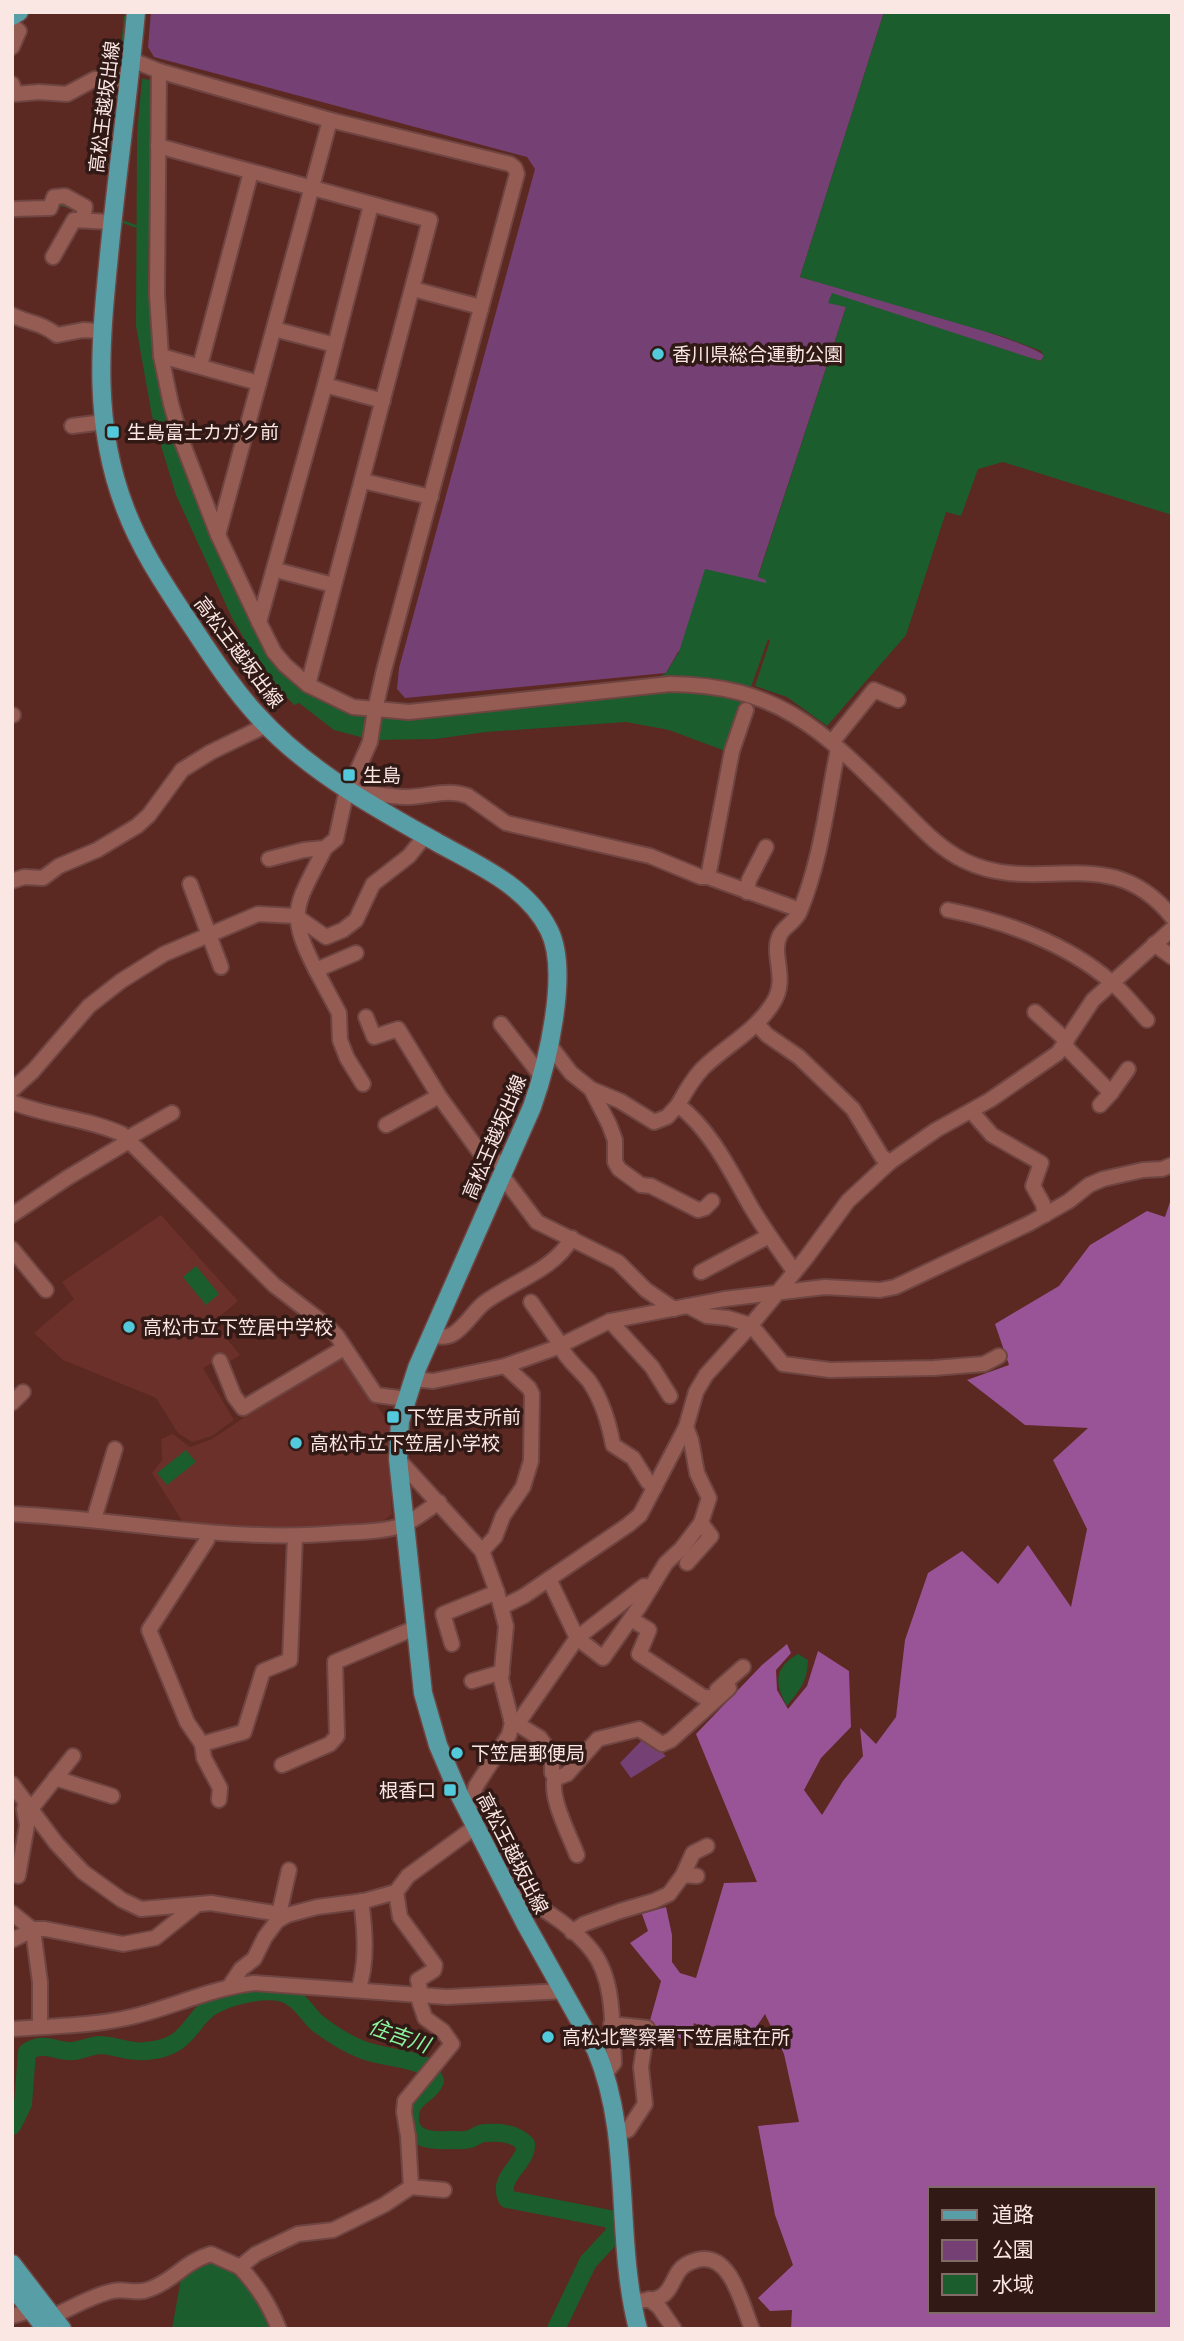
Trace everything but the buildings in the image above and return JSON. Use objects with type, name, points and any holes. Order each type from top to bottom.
[{"type":"main road","points":[[12,16],[19,12]]},
{"type":"main road","name":"高松王越坂出線","points":[[136,12],[102,331],[101,409],[111,463],[124,506],[144,551],[218,665],[267,724],[298,752],[349,790],[499,877],[538,912],[556,946],[558,966],[542,1077],[532,1107],[413,1379],[400,1421],[398,1459],[423,1693],[438,1745],[472,1820],[606,2073],[612,2093],[617,2134],[627,2255],[642,2300],[638,2329]]},
{"type":"main road","points":[[12,2264],[52,2320]]},
{"type":"main road","points":[[12,2286],[52,2320]]},
{"type":"street","points":[[12,25],[19,31],[12,47]]},
{"type":"street","points":[[132,60],[159,71],[330,120],[503,162],[515,168],[516,182],[431,497],[375,713],[370,742],[345,799],[336,839],[325,848],[304,888],[296,916],[300,939],[339,1013],[340,1040],[347,1058],[363,1084]]},
{"type":"street","points":[[159,71],[156,232],[161,356],[181,439],[218,535],[274,652],[308,685],[353,707],[375,713],[410,712],[626,687],[695,684],[734,691],[778,705],[832,743],[934,840],[967,862],[1007,873],[1090,873],[1120,878],[1144,891],[1172,917]]},
{"type":"street","points":[[12,84],[16,94],[67,94],[95,79],[128,79]]},
{"type":"street","points":[[218,535],[330,120]]},
{"type":"street","points":[[158,146],[430,220],[308,685]]},
{"type":"street","points":[[200,366],[251,172]]},
{"type":"street","points":[[12,209],[52,203],[65,196],[84,213],[113,217]]},
{"type":"street","points":[[259,622],[276,570],[371,205]]},
{"type":"street","points":[[53,257],[74,220],[84,213]]},
{"type":"street","points":[[413,289],[481,309]]},
{"type":"street","points":[[12,315],[23,321],[44,325],[57,335],[83,330],[102,331]]},
{"type":"street","points":[[274,329],[335,345]]},
{"type":"street","points":[[161,356],[259,383]]},
{"type":"street","points":[[325,385],[383,401]]},
{"type":"street","points":[[72,426],[104,422]]},
{"type":"street","points":[[363,481],[431,497]]},
{"type":"street","points":[[276,570],[333,585]]},
{"type":"street","points":[[548,1043],[571,1073],[591,1089],[620,1101],[654,1122],[667,1117],[703,1069],[757,1024],[776,998],[780,986],[780,935],[794,923],[800,911],[819,852],[832,743],[874,690],[898,700]]},
{"type":"street","points":[[708,877],[732,751],[746,710]]},
{"type":"street","points":[[12,881],[24,877],[43,878],[59,866],[97,850],[137,826],[149,815],[181,770],[267,724]]},
{"type":"street","points":[[349,790],[405,797],[461,793],[506,823],[650,856],[701,877],[708,877],[800,911]]},
{"type":"street","points":[[12,1090],[33,1071],[89,1006],[152,961],[209,933],[258,914],[296,916],[326,937],[349,926],[356,920],[373,884],[409,856],[425,836]]},
{"type":"street","points":[[747,892],[749,880],[766,847]]},
{"type":"street","points":[[269,859],[325,848]]},
{"type":"street","points":[[190,884],[221,967]]},
{"type":"street","points":[[948,910],[1022,931],[1071,954],[1112,982],[1147,1020]]},
{"type":"street","points":[[502,1607],[549,1579],[628,1525],[646,1506],[686,1427],[696,1392],[706,1375],[751,1325],[848,1201],[890,1162],[1058,1054],[1093,1000],[1172,929]]},
{"type":"street","points":[[1154,944],[1172,957]]},
{"type":"street","points":[[316,970],[356,953]]},
{"type":"street","points":[[1035,1012],[1111,1093]]},
{"type":"street","points":[[366,1017],[374,1037],[398,1029],[439,1097],[481,1154],[503,1170],[537,1222],[618,1262],[646,1290],[681,1308],[751,1325],[783,1364],[800,1364],[830,1370],[934,1368],[984,1364],[999,1356]]},
{"type":"street","points":[[501,1024],[542,1077]]},
{"type":"street","points":[[757,1024],[767,1035],[799,1057],[853,1109],[882,1157],[890,1162]]},
{"type":"street","points":[[1100,1105],[1128,1069]]},
{"type":"street","points":[[591,1089],[615,1140],[615,1162],[619,1169],[641,1185],[651,1186],[698,1210],[705,1208],[712,1201]]},
{"type":"street","points":[[386,1125],[439,1097]]},
{"type":"street","points":[[12,1101],[52,1115],[106,1127],[128,1140],[274,1285],[326,1325],[376,1395],[406,1399]]},
{"type":"street","points":[[678,1105],[689,1113],[722,1157],[769,1236],[794,1271]]},
{"type":"street","points":[[971,1111],[992,1135],[1041,1163],[1033,1185],[1043,1204],[1045,1215]]},
{"type":"street","points":[[12,1215],[172,1113]]},
{"type":"street","points":[[413,1379],[433,1381],[505,1366],[561,1345],[610,1321],[724,1299],[825,1287],[880,1290],[895,1287],[1045,1215],[1089,1185],[1103,1179],[1172,1165]]},
{"type":"street","points":[[701,1272],[769,1236]]},
{"type":"street","points":[[431,1335],[442,1337],[453,1334],[484,1303],[518,1284],[565,1251],[572,1238]]},
{"type":"street","points":[[12,1249],[46,1290]]},
{"type":"street","points":[[531,1302],[561,1345],[565,1356],[589,1382],[604,1410],[613,1445],[633,1458],[648,1482],[656,1487]]},
{"type":"street","points":[[610,1321],[652,1367],[670,1396]]},
{"type":"street","points":[[220,1361],[234,1396],[243,1408],[344,1348]]},
{"type":"street","points":[[482,1551],[495,1537],[503,1516],[523,1487],[531,1461],[532,1394],[505,1366]]},
{"type":"street","points":[[12,1403],[23,1392]]},
{"type":"street","points":[[549,1579],[577,1638],[603,1658],[666,1563],[682,1548],[701,1523],[709,1498],[697,1473],[686,1427]]},
{"type":"street","points":[[94,1519],[115,1449]]},
{"type":"street","points":[[398,1459],[482,1551],[502,1607],[507,1639],[502,1672],[503,1690],[514,1721],[540,1738],[552,1755],[552,1773],[555,1777],[552,1786],[577,1855]]},
{"type":"street","points":[[12,1514],[94,1519],[208,1533],[295,1537],[403,1524],[439,1502]]},
{"type":"street","points":[[687,1563],[711,1536],[701,1523]]},
{"type":"street","points":[[208,1533],[207,1540],[149,1630],[187,1722],[202,1744],[204,1758],[220,1788],[219,1800]]},
{"type":"street","points":[[202,1744],[244,1732],[263,1671],[290,1660],[295,1537]]},
{"type":"street","points":[[12,1784],[56,1843],[83,1871],[122,1900],[141,1909],[211,1903],[283,1915],[396,1892],[408,1876],[472,1820],[476,1786],[509,1735],[514,1721],[577,1638],[644,1586],[650,1587]]},
{"type":"street","points":[[453,1644],[443,1614],[497,1592]]},
{"type":"street","points":[[631,1619],[649,1630],[639,1654],[711,1700]]},
{"type":"street","points":[[282,1765],[330,1744],[337,1736],[335,1662],[415,1628]]},
{"type":"street","points":[[555,1777],[567,1774],[598,1739],[639,1729],[662,1744],[671,1740],[743,1667]]},
{"type":"street","points":[[472,1681],[502,1672]]},
{"type":"street","points":[[711,1700],[729,1688]]},
{"type":"street","points":[[18,1876],[27,1825],[24,1810],[73,1756]]},
{"type":"street","points":[[55,1778],[112,1796]]},
{"type":"street","points":[[572,1932],[584,1924],[669,1894],[690,1875],[693,1853],[707,1846]]},
{"type":"street","points":[[229,1987],[241,1969],[254,1959],[265,1937],[283,1915],[289,1870]]},
{"type":"street","points":[[505,1885],[572,1932],[594,1953],[608,1989],[614,2063],[606,2073]]},
{"type":"street","points":[[396,1892],[400,1917],[435,1965],[434,1970],[418,1980],[425,2018],[443,2031],[452,2044],[405,2101],[411,2187]]},
{"type":"street","points":[[358,1990],[365,1954],[361,1901]]},
{"type":"street","points":[[12,1940],[33,1930],[45,1929],[123,1944],[155,1938],[196,1905]]},
{"type":"street","points":[[12,1913],[33,1930],[40,1982],[40,2027]]},
{"type":"street","points":[[12,2029],[136,2016],[229,1987],[272,1983],[419,1995],[485,1997],[564,1992]]},
{"type":"street","points":[[611,2024],[647,2028],[641,2067],[645,2104],[628,2130],[617,2134]]},
{"type":"street","points":[[240,2267],[256,2254],[298,2234],[333,2230],[384,2205],[411,2187],[444,2190]]},
{"type":"street","points":[[12,2257],[42,2297],[52,2320],[115,2290],[138,2293],[153,2289],[171,2279],[190,2262],[211,2254],[240,2267],[258,2286],[279,2329]]},
{"type":"street","points":[[642,2300],[660,2298],[680,2269],[691,2262],[703,2258],[715,2261],[725,2268],[732,2279],[752,2329]]},
{"type":"street","points":[[12,2299],[18,2314],[35,2329]]},
{"type":"street","points":[[642,2300],[659,2307],[674,2329]]},
{"type":"shaded area","points":[[1172,1196],[1172,2329],[791,2329],[792,2310],[770,2311],[758,2298],[793,2265],[775,2215],[758,2126],[799,2122],[784,2054],[765,2014],[753,2032],[726,2049],[715,2035],[694,2023],[690,2043],[649,2024],[661,1981],[630,1943],[648,1931],[642,1914],[666,1907],[672,1935],[672,1962],[680,1973],[696,1978],[724,1883],[757,1882],[696,1734],[762,1665],[787,1644],[791,1653],[776,1670],[777,1690],[788,1709],[807,1686],[818,1651],[849,1671],[851,1727],[821,1758],[804,1790],[822,1815],[843,1781],[863,1756],[860,1728],[876,1744],[896,1717],[905,1640],[928,1573],[962,1551],[998,1584],[1028,1545],[1071,1607],[1087,1529],[1053,1460],[1088,1428],[1025,1425],[967,1380],[1009,1365],[995,1324],[1059,1286],[1090,1245],[1147,1211],[1165,1217]]},
{"type":"shaded area","name":"高松市立下笠居中学校","points":[[161,1215],[238,1301],[213,1322],[240,1355],[229,1362],[224,1356],[203,1368],[234,1420],[212,1436],[192,1442],[178,1433],[156,1398],[63,1360],[34,1333],[74,1299],[62,1282]]},
{"type":"shaded area","name":"高松市立下笠居小学校","points":[[334,1357],[346,1359],[390,1425],[396,1495],[391,1496],[392,1514],[377,1526],[295,1535],[186,1527],[152,1473],[162,1460],[161,1439],[173,1434],[190,1447],[212,1439]]},
{"type":"green space","name":"香川県総合運動公園","points":[[151,12],[884,12],[800,277],[971,327],[1007,339],[1044,356],[1041,361],[846,307],[758,576],[767,580],[766,583],[678,652],[666,673],[405,698],[397,689],[399,668],[535,169],[527,157],[154,57],[148,47]]},
{"type":"green space","points":[[645,1737],[666,1756],[631,1778],[620,1763]]},
{"type":"water","points":[[884,12],[1172,12],[1172,515],[1003,462],[978,469],[961,516],[946,512],[906,635],[827,726],[787,697],[755,686],[770,641],[768,639],[728,752],[669,730],[626,722],[486,732],[435,739],[372,740],[334,730],[299,703],[294,705],[264,672],[232,618],[176,495],[152,416],[136,326],[137,134],[142,79],[153,80],[148,278],[154,351],[175,438],[185,470],[207,521],[260,634],[304,689],[342,710],[399,718],[425,718],[631,693],[666,673],[679,652],[705,569],[766,583],[766,580],[758,577],[846,307],[828,303],[832,293],[1040,361],[1044,357],[1041,351],[1004,337],[800,277]]},
{"type":"water","points":[[196,1266],[219,1294],[206,1305],[183,1277]]},
{"type":"water","points":[[186,1450],[196,1462],[167,1485],[157,1473]]},
{"type":"water","points":[[798,1654],[808,1660],[806,1674],[799,1690],[787,1706],[778,1683],[779,1677],[784,1665]]},
{"type":"water","points":[[196,2263],[218,2265],[228,2269],[244,2282],[257,2300],[270,2329],[172,2329],[182,2273]]},
{"type":"waterway","points":[[120,73],[125,17]]},
{"type":"waterway","points":[[57,204],[71,207]]},
{"type":"waterway","points":[[121,221],[138,227]]},
{"type":"waterway","name":"住吉川","points":[[12,2126],[23,2104],[27,2052],[33,2049],[44,2047],[73,2051],[99,2045],[140,2051],[161,2049],[182,2038],[208,2009],[218,2003],[252,1993],[270,1991],[286,1994],[299,2003],[317,2023],[351,2045],[429,2068],[435,2081],[430,2089],[415,2101],[411,2109],[411,2126],[419,2136],[433,2140],[462,2140],[483,2133],[502,2133],[512,2135],[526,2144],[522,2158],[505,2184],[507,2199],[610,2219],[615,2233],[588,2262],[556,2329]]},
{"type":"place","name":"香川県総合運動公園","points":[[658,354]]},
{"type":"place","name":"生島富士カガク前","points":[[113,432]]},
{"type":"place","name":"生島","points":[[349,775]]},
{"type":"place","name":"高松市立下笠居中学校","points":[[129,1327]]},
{"type":"place","name":"下笠居支所前","points":[[393,1417]]},
{"type":"place","name":"高松市立下笠居小学校","points":[[296,1443]]},
{"type":"place","name":"下笠居郵便局","points":[[457,1753]]},
{"type":"place","name":"根香口","points":[[450,1790]]},
{"type":"place","name":"高松北警察署下笠居駐在所","points":[[548,2037]]}]
